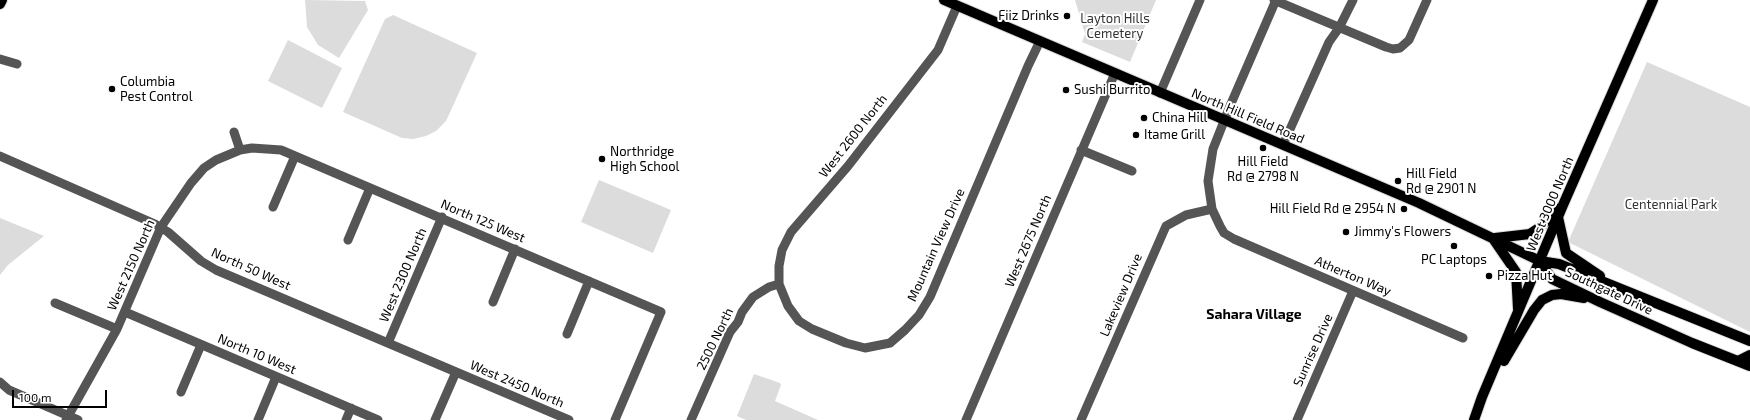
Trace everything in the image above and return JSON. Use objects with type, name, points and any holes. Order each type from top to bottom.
[{"type":"main road","points":[[0,4],[2,0]]},
{"type":"main road","name":"North Hill Field Road","points":[[944,0],[1419,203],[1540,260]]},
{"type":"main road","name":"West 3000 North","points":[[1473,418],[1563,205],[1654,0]]},
{"type":"main road","points":[[1493,238],[1524,236],[1533,233],[1563,205]]},
{"type":"main road","points":[[1558,218],[1566,253],[1617,288]]},
{"type":"main road","points":[[1493,238],[1516,272],[1518,314]]},
{"type":"main road","name":"Southgate Drive","points":[[1540,260],[1559,264],[1750,340]]},
{"type":"main road","name":"Southgate Drive","points":[[1540,260],[1552,279],[1600,302],[1750,366]]},
{"type":"main road","points":[[1482,397],[1534,309],[1542,300],[1552,295],[1563,294],[1600,302]]},
{"type":"main road","points":[[1738,361],[1750,355]]},
{"type":"street","points":[[1160,93],[1200,0]]},
{"type":"street","points":[[1212,209],[1208,181],[1213,149],[1275,0],[1339,28],[1393,49],[1400,48],[1409,40],[1427,0]]},
{"type":"street","points":[[1283,146],[1329,42],[1339,28],[1353,0]]},
{"type":"street","name":"West 2600 North","points":[[779,284],[779,266],[782,250],[791,232],[848,166],[938,50],[957,6]]},
{"type":"street","name":"Mountain View Drive","points":[[779,284],[788,306],[799,321],[812,329],[846,343],[865,348],[890,343],[905,330],[919,315],[930,297],[1040,41]]},
{"type":"street","points":[[0,55],[9,58],[13,63],[0,59]]},
{"type":"street","name":"West 2675 North","points":[[966,420],[1115,73]]},
{"type":"street","points":[[234,132],[240,150]]},
{"type":"street","name":"West 2150 North","points":[[67,418],[117,329],[161,227],[191,183],[204,168],[228,154],[252,148],[270,148],[295,156]]},
{"type":"street","points":[[1081,150],[1132,171]]},
{"type":"street","name":"North 50 West","points":[[0,156],[140,216],[161,227],[201,261],[216,270],[456,372]]},
{"type":"street","points":[[273,207],[295,156]]},
{"type":"street","name":"North 125 West","points":[[295,156],[442,217],[661,312],[615,420]]},
{"type":"street","points":[[348,240],[370,188]]},
{"type":"street","name":"Atherton Way","points":[[1212,209],[1222,229],[1234,239],[1463,338]]},
{"type":"street","name":"Lakeview Drive","points":[[1081,420],[1166,226],[1186,215],[1212,209]]},
{"type":"street","name":"West 2300 North","points":[[388,343],[442,217]]},
{"type":"street","points":[[493,302],[515,249]]},
{"type":"street","points":[[567,334],[589,281]]},
{"type":"street","name":"2500 North","points":[[691,420],[730,332],[738,322],[742,312],[753,298],[769,287],[779,284]]},
{"type":"street","name":"Sunrise Drive","points":[[1297,420],[1353,291]]},
{"type":"street","points":[[55,303],[117,329]]},
{"type":"street","name":"North 10 West","points":[[125,312],[378,420]]},
{"type":"street","points":[[181,392],[201,345]]},
{"type":"street","points":[[435,420],[456,372]]},
{"type":"street","name":"West 2450 North","points":[[456,372],[569,420]]},
{"type":"street","points":[[258,420],[276,376]]},
{"type":"street","points":[[0,382],[9,390],[67,418],[78,420]]},
{"type":"street","points":[[346,420],[351,408]]},
{"type":"green space","points":[[305,0],[365,1],[368,10],[339,58],[318,45],[307,27]]},
{"type":"green space","name":"Layton Hills Cemetery","points":[[1075,0],[1156,0],[1130,62],[1082,42],[1085,34]]},
{"type":"green space","points":[[393,15],[477,53],[446,121],[436,131],[426,136],[413,139],[402,138],[343,112],[385,19]]},
{"type":"green space","points":[[288,40],[342,68],[322,108],[268,81]]},
{"type":"green space","name":"Centennial Park","points":[[1647,62],[1750,107],[1750,332],[1568,242]]},
{"type":"green space","points":[[599,180],[671,210],[653,253],[581,222]]},
{"type":"green space","points":[[0,218],[44,236],[8,265],[0,275]]},
{"type":"green space","points":[[754,374],[780,383],[781,385],[775,401],[818,420],[746,420],[737,416]]},
{"type":"place","name":"Fiiz Drinks","points":[[1067,16]]},
{"type":"place","name":"Columbia Pest Control","points":[[112,89]]},
{"type":"place","name":"Sushi Burrito","points":[[1066,90]]},
{"type":"place","name":"China Hill","points":[[1144,118]]},
{"type":"place","name":"Itame Grill","points":[[1136,135]]},
{"type":"place","name":"Hill Field Rd @ 2798 N","points":[[1263,148]]},
{"type":"place","name":"Northridge High School","points":[[602,159]]},
{"type":"place","name":"Hill Field Rd @ 2901 N","points":[[1398,181]]},
{"type":"place","name":"Hill Field Rd @ 2954 N","points":[[1404,209]]},
{"type":"place","name":"Jimmy's Flowers","points":[[1346,232]]},
{"type":"place","name":"PC Laptops","points":[[1454,246]]},
{"type":"place","name":"Pizza Hut","points":[[1489,276]]},
{"type":"district","name":"Sahara Village","points":[[1254,314]]}]
